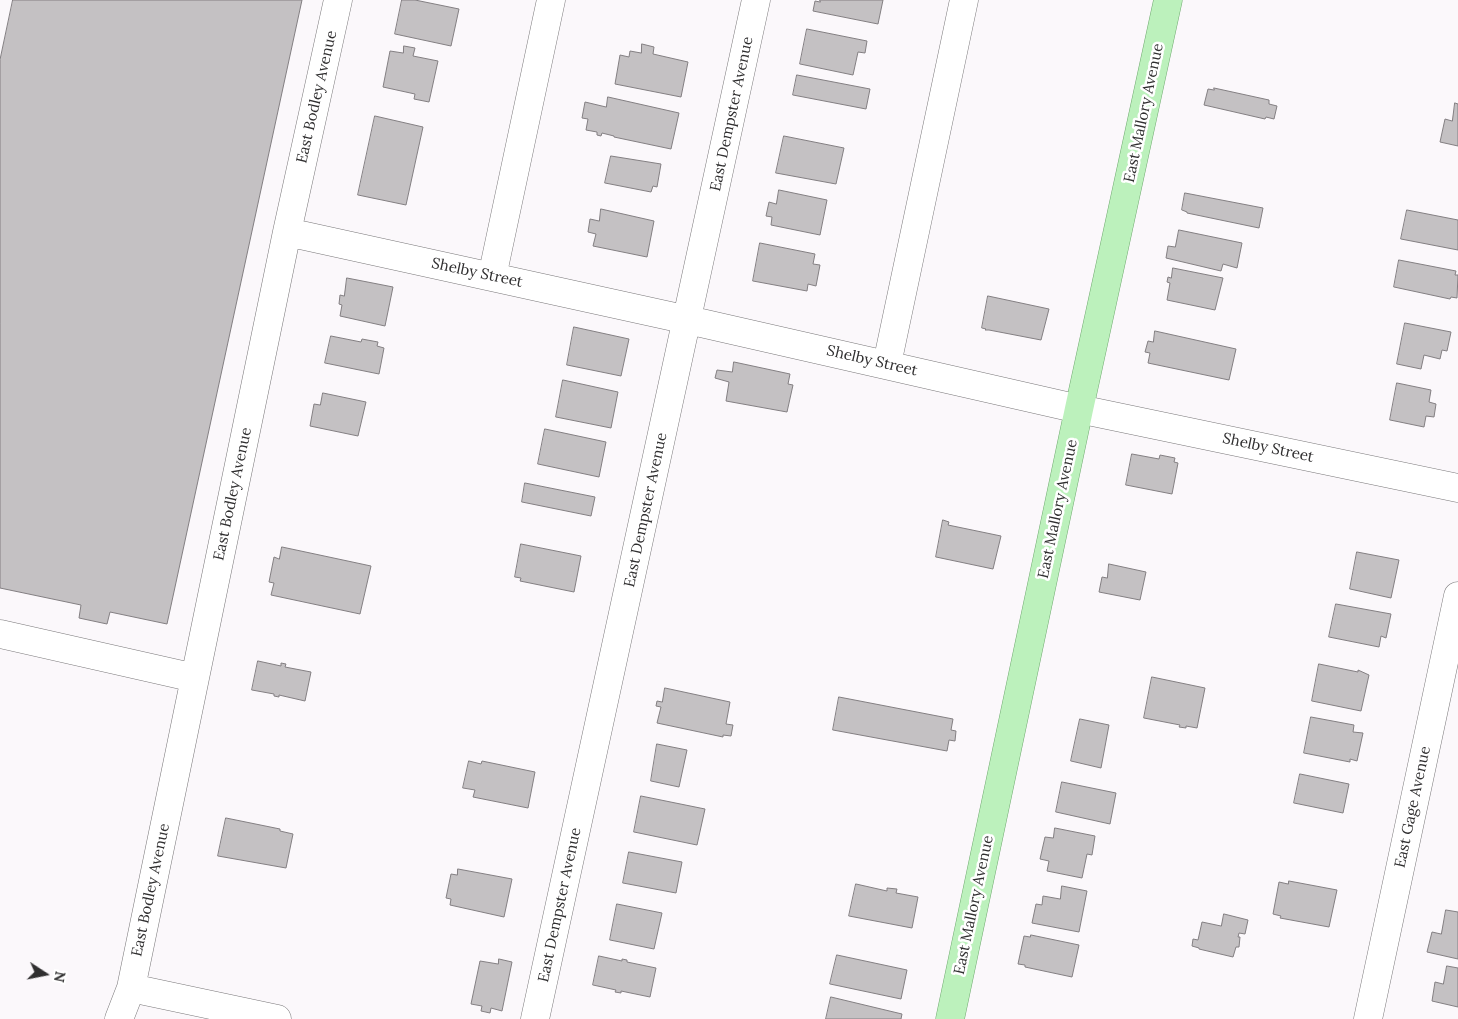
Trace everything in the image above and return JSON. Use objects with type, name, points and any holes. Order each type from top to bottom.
[{"type":"main road","name":"East Mallory Avenue","points":[[950,1019],[1079,408],[1168,0]]},
{"type":"street","name":"East Bodley Avenue","points":[[119,1019],[131,988],[287,232],[338,0]]},
{"type":"street","points":[[492,277],[551,0]]},
{"type":"street","name":"East Dempster Avenue","points":[[535,1019],[756,0]]},
{"type":"street","points":[[887,364],[964,0]]},
{"type":"street","name":"Shelby Street","points":[[287,232],[1079,408],[1458,488]]},
{"type":"street","name":"East Gage Avenue","points":[[1368,1019],[1458,596]]},
{"type":"street","points":[[0,634],[195,678]]},
{"type":"street","points":[[131,988],[277,1019]]},
{"type":"building","points":[[13,0],[302,0],[167,624],[110,612],[107,624],[79,618],[81,605],[0,588],[0,60]]},
{"type":"building","points":[[402,0],[415,0],[459,9],[451,46],[395,34]]},
{"type":"building","points":[[820,0],[883,0],[878,24],[813,11],[815,1],[820,2]]},
{"type":"building","points":[[807,29],[867,41],[865,53],[858,52],[853,75],[800,64]]},
{"type":"building","points":[[642,44],[654,47],[653,54],[688,62],[681,97],[615,84],[620,55],[629,57],[630,51],[641,53]]},
{"type":"building","points":[[404,46],[415,48],[413,56],[438,61],[429,102],[414,99],[415,94],[383,87],[390,51],[403,53]]},
{"type":"building","points":[[797,75],[870,89],[866,109],[793,95]]},
{"type":"building","points":[[1214,88],[1269,100],[1269,104],[1277,106],[1274,119],[1266,117],[1265,119],[1204,105],[1208,89],[1214,90]]},
{"type":"building","points":[[608,97],[679,113],[671,149],[602,133],[601,136],[597,135],[597,132],[586,130],[588,119],[582,118],[585,102],[606,107]]},
{"type":"building","points":[[1455,103],[1458,104],[1458,146],[1440,142],[1445,119],[1452,121]]},
{"type":"building","points":[[375,116],[423,127],[406,205],[358,195]]},
{"type":"building","points":[[784,136],[844,148],[836,184],[776,173]]},
{"type":"building","points":[[611,156],[661,164],[657,187],[653,186],[651,192],[605,183]]},
{"type":"building","points":[[779,190],[827,200],[820,235],[771,225],[772,217],[766,216],[769,202],[776,204]]},
{"type":"building","points":[[1185,193],[1263,208],[1259,228],[1187,213],[1182,210]]},
{"type":"building","points":[[601,209],[654,221],[647,257],[593,246],[596,234],[588,232],[590,219],[599,221]]},
{"type":"building","points":[[1407,210],[1458,220],[1458,250],[1401,239]]},
{"type":"building","points":[[1179,230],[1242,243],[1237,268],[1223,264],[1221,271],[1166,258],[1168,246],[1175,247]]},
{"type":"building","points":[[760,243],[815,254],[813,264],[820,265],[816,286],[808,284],[807,291],[753,281]]},
{"type":"building","points":[[1399,260],[1456,271],[1455,275],[1458,275],[1457,298],[1451,297],[1450,299],[1394,287]]},
{"type":"building","points":[[1173,268],[1223,278],[1215,310],[1167,300],[1170,283],[1167,282],[1168,277],[1171,278]]},
{"type":"building","points":[[347,278],[393,287],[385,326],[340,316],[342,305],[339,304],[340,295],[344,296]]},
{"type":"building","points":[[988,296],[1049,309],[1041,340],[982,328]]},
{"type":"building","points":[[1405,323],[1451,332],[1447,351],[1442,350],[1440,359],[1424,355],[1421,369],[1397,364]]},
{"type":"building","points":[[574,327],[629,339],[621,376],[567,365]]},
{"type":"building","points":[[1155,331],[1236,349],[1229,380],[1148,363],[1150,353],[1145,352],[1148,341],[1153,342]]},
{"type":"building","points":[[331,336],[361,342],[362,339],[378,342],[377,346],[384,348],[379,374],[325,363]]},
{"type":"building","points":[[734,362],[790,374],[788,384],[793,385],[787,412],[726,401],[729,382],[715,378],[717,370],[732,372]]},
{"type":"building","points":[[563,380],[618,392],[611,428],[556,417]]},
{"type":"building","points":[[1397,383],[1431,390],[1429,402],[1436,404],[1434,417],[1426,416],[1424,427],[1390,420]]},
{"type":"building","points":[[323,393],[366,402],[358,436],[310,426],[314,404],[320,405]]},
{"type":"building","points":[[545,429],[606,442],[599,477],[538,464]]},
{"type":"building","points":[[1132,454],[1159,459],[1160,455],[1175,458],[1174,462],[1178,463],[1172,494],[1126,485]]},
{"type":"building","points":[[525,483],[595,497],[591,516],[522,502]]},
{"type":"building","points":[[943,520],[949,522],[948,525],[1001,536],[993,569],[936,557]]},
{"type":"building","points":[[521,544],[581,556],[574,592],[520,581],[521,578],[515,577]]},
{"type":"building","points":[[282,547],[371,566],[360,614],[271,595],[274,583],[269,582],[274,557],[279,559]]},
{"type":"building","points":[[1357,552],[1399,560],[1391,598],[1350,589]]},
{"type":"building","points":[[1109,564],[1146,572],[1140,600],[1099,592],[1102,577],[1107,578]]},
{"type":"building","points":[[1336,604],[1391,614],[1386,638],[1381,636],[1379,647],[1329,637]]},
{"type":"building","points":[[258,661],[281,666],[281,663],[286,664],[285,667],[311,672],[305,701],[252,690]]},
{"type":"building","points":[[1319,664],[1358,672],[1358,670],[1369,675],[1361,711],[1312,701]]},
{"type":"building","points":[[1152,677],[1205,688],[1197,728],[1179,727],[1180,725],[1144,718]]},
{"type":"building","points":[[665,688],[730,702],[726,724],[733,725],[731,736],[723,735],[723,737],[657,723],[661,707],[656,706],[657,701],[662,702]]},
{"type":"building","points":[[839,697],[953,719],[951,730],[956,731],[955,741],[949,740],[947,751],[833,730]]},
{"type":"building","points":[[1311,717],[1354,725],[1353,732],[1363,733],[1357,761],[1350,759],[1350,762],[1304,753]]},
{"type":"building","points":[[1080,719],[1109,725],[1101,768],[1071,761]]},
{"type":"building","points":[[657,744],[687,750],[679,787],[651,781]]},
{"type":"building","points":[[469,761],[481,764],[482,761],[535,772],[528,808],[473,797],[475,790],[463,788]]},
{"type":"building","points":[[1300,774],[1349,784],[1343,813],[1294,803]]},
{"type":"building","points":[[1062,782],[1116,793],[1110,824],[1056,812]]},
{"type":"building","points":[[641,796],[705,809],[697,845],[634,832]]},
{"type":"building","points":[[226,818],[280,829],[280,831],[293,834],[286,868],[218,856]]},
{"type":"building","points":[[1055,828],[1095,836],[1092,855],[1087,854],[1082,878],[1047,871],[1049,861],[1040,859],[1045,837],[1053,838]]},
{"type":"building","points":[[629,852],[682,862],[676,893],[623,883]]},
{"type":"building","points":[[458,869],[512,879],[504,917],[450,905],[451,899],[446,898],[451,874],[457,875]]},
{"type":"building","points":[[1289,881],[1337,890],[1329,927],[1280,918],[1281,916],[1273,914],[1279,882],[1288,884]]},
{"type":"building","points":[[856,884],[887,891],[887,888],[897,889],[896,893],[918,897],[912,928],[849,916]]},
{"type":"building","points":[[1062,886],[1087,891],[1079,932],[1032,923],[1036,904],[1042,905],[1043,896],[1060,899]]},
{"type":"building","points":[[617,904],[662,913],[654,949],[610,940]]},
{"type":"building","points":[[1446,910],[1458,912],[1458,959],[1427,952],[1432,932],[1441,934]]},
{"type":"building","points":[[1224,914],[1248,920],[1245,934],[1239,933],[1239,947],[1236,947],[1233,957],[1192,946],[1193,939],[1198,940],[1202,922],[1221,926]]},
{"type":"building","points":[[1031,935],[1079,945],[1072,977],[1018,964],[1024,936],[1030,937]]},
{"type":"building","points":[[837,955],[907,970],[901,999],[830,984]]},
{"type":"building","points":[[599,956],[622,961],[622,959],[627,960],[627,962],[656,968],[650,997],[621,991],[621,993],[615,992],[616,990],[593,985]]},
{"type":"building","points":[[499,959],[512,962],[502,1011],[491,1008],[490,1013],[481,1011],[482,1006],[471,1004],[480,961],[498,964]]},
{"type":"building","points":[[1447,966],[1458,968],[1458,1007],[1432,1001],[1435,982],[1443,984]]},
{"type":"building","points":[[831,997],[902,1014],[901,1019],[826,1019]]}]
